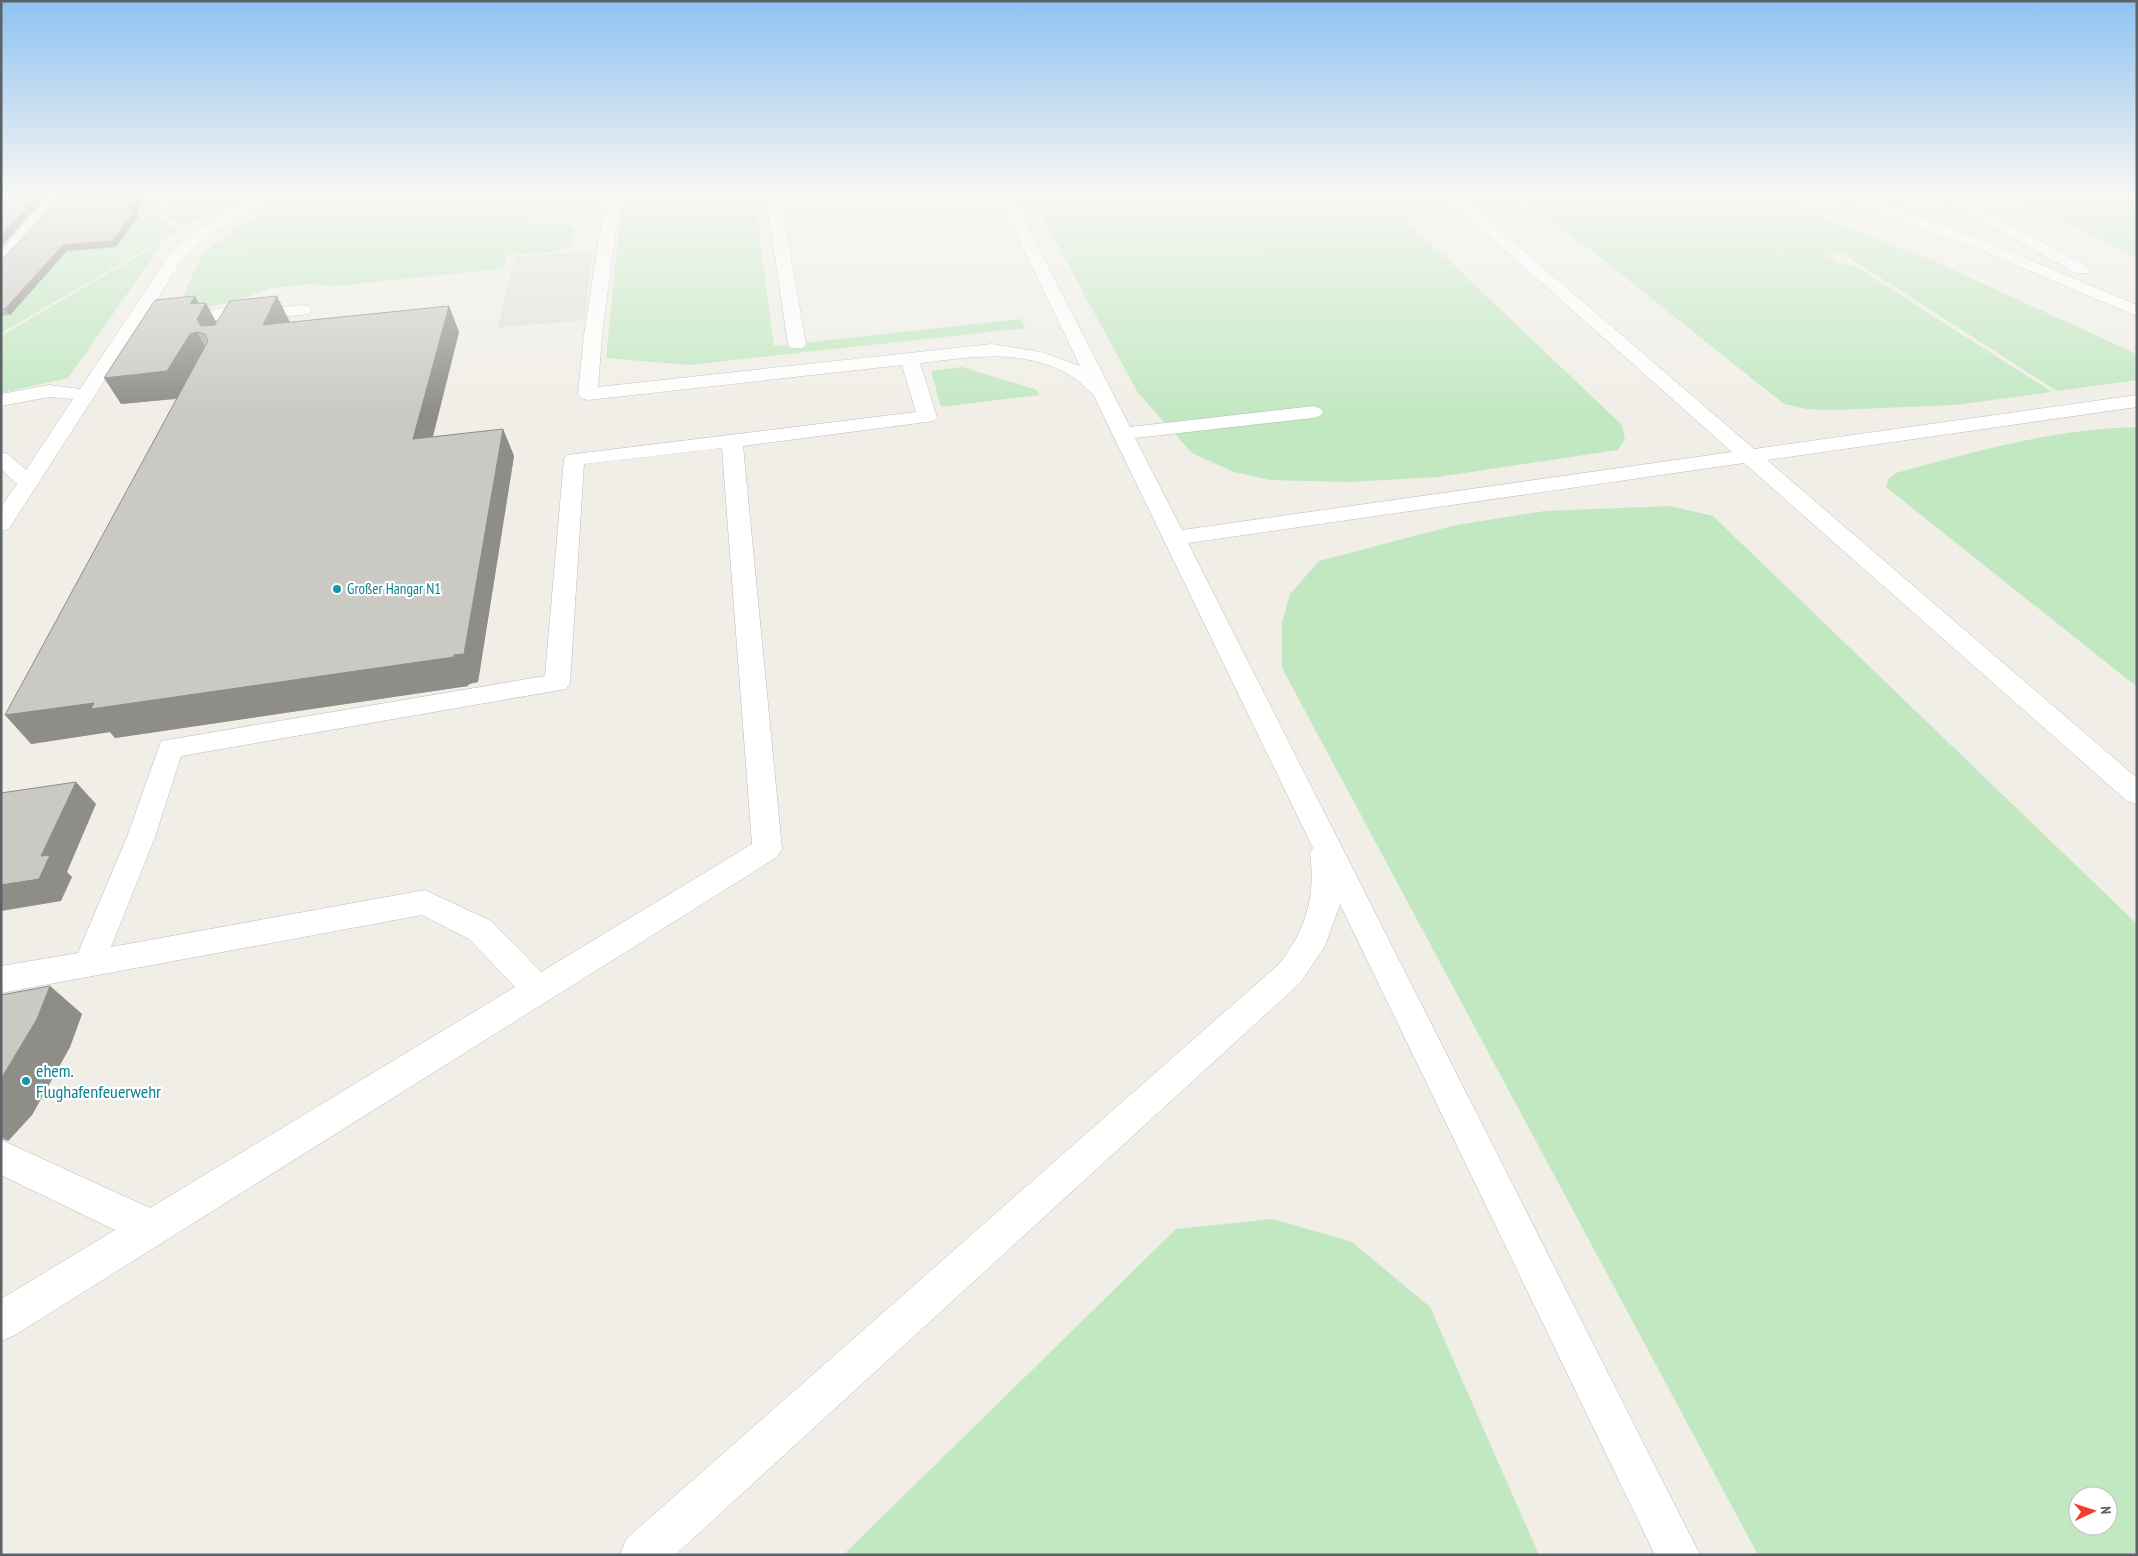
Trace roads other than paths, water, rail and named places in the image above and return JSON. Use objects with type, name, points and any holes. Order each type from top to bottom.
[{"type":"street","points":[[1,524],[168,269]]},
{"type":"street","points":[[603,269],[593,335],[588,394],[975,350],[1015,351],[1045,360],[1080,374],[1096,386],[1103,396]]},
{"type":"street","points":[[785,269],[798,344]]},
{"type":"street","points":[[1041,269],[1678,1555]]},
{"type":"street","points":[[1534,269],[2137,794]]},
{"type":"street","points":[[2037,269],[2137,311]]},
{"type":"street","points":[[2079,269],[2137,300]]},
{"type":"street","points":[[134,321],[231,313],[234,324],[304,310]]},
{"type":"street","points":[[89,963],[141,837],[170,748],[556,684],[574,459],[927,417],[909,357]]},
{"type":"street","points":[[1,400],[49,391],[86,395]]},
{"type":"street","points":[[1174,538],[2137,401]]},
{"type":"street","points":[[1122,434],[1313,412]]},
{"type":"street","points":[[1,1321],[767,849],[732,441]]},
{"type":"street","points":[[1,458],[28,483]]},
{"type":"street","points":[[642,1555],[1290,972],[1306,954],[1317,934],[1324,909],[1328,881],[1320,833]]},
{"type":"street","points":[[1,980],[425,902],[480,930],[538,990]]},
{"type":"street","points":[[1,1156],[151,1228]]},
{"type":"place","name":"Großer Hangar N1","points":[[337,589]]},
{"type":"place","name":"ehem. Flughafenfeuerwehr","points":[[26,1081]]}]
